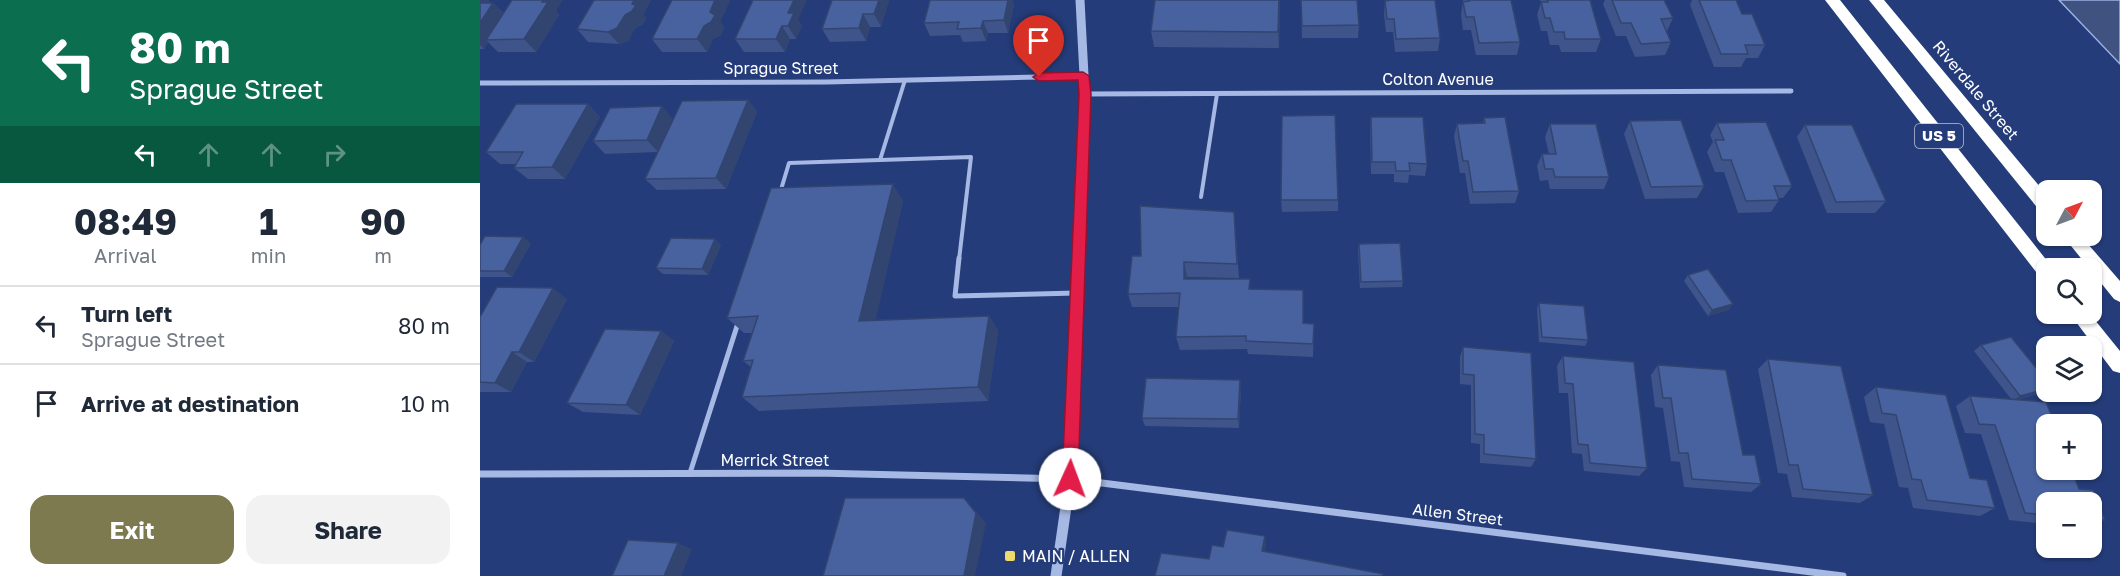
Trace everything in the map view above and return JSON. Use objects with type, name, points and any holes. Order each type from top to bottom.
[{"type":"highway","name":"US 5","points":[[1832,0],[2036,259]]},
{"type":"highway","name":"Riverdale Street","points":[[1876,0],[2036,194]]},
{"type":"highway","points":[[2079,246],[2120,294]]},
{"type":"highway","points":[[2087,324],[2120,365]]},
{"type":"street","points":[[1056,576],[1070,479],[1085,94],[1080,0]]},
{"type":"street","name":"Sprague Street","points":[[480,83],[905,80],[1083,76]]},
{"type":"street","name":"Colton Avenue","points":[[1085,94],[1791,92]]},
{"type":"street","name":"Merrick Street","points":[[480,474],[818,473],[1070,479]]},
{"type":"street","name":"Allen Street","points":[[1070,479],[1843,576]]},
{"type":"lane","points":[[880,160],[905,80]]},
{"type":"lane","points":[[1201,197],[1217,94]]},
{"type":"lane","points":[[779,196],[789,163],[971,158],[955,296],[1077,293]]},
{"type":"lane","points":[[690,473],[740,318]]},
{"type":"water","points":[[2059,0],[2120,0],[2120,64]]},
{"type":"building","points":[[512,0],[548,2],[524,39],[486,40]]},
{"type":"building","points":[[594,0],[634,0],[632,4],[636,5],[625,15],[617,28],[608,32],[577,29]]},
{"type":"building","points":[[672,0],[715,0],[710,12],[715,15],[711,22],[704,26],[697,39],[652,39]]},
{"type":"building","points":[[753,0],[794,0],[788,13],[794,13],[788,26],[782,26],[776,39],[735,39]]},
{"type":"building","points":[[832,0],[879,0],[874,14],[863,14],[859,28],[822,29]]},
{"type":"building","points":[[930,0],[1008,0],[1004,20],[983,21],[981,28],[957,29],[959,22],[924,23]]},
{"type":"building","points":[[1155,0],[1279,0],[1278,32],[1151,31]]},
{"type":"building","points":[[1301,0],[1357,0],[1359,25],[1302,26]]},
{"type":"building","points":[[1435,0],[1440,38],[1396,39],[1394,19],[1387,19],[1385,1]]},
{"type":"building","points":[[1511,0],[1520,42],[1479,43],[1474,17],[1466,17],[1463,2]]},
{"type":"building","points":[[1547,0],[1590,0],[1601,39],[1565,39],[1564,32],[1554,32],[1550,18],[1545,18],[1541,2],[1548,2]]},
{"type":"building","points":[[1612,0],[1664,0],[1673,18],[1661,19],[1671,42],[1641,44],[1631,23],[1621,23]]},
{"type":"building","points":[[1699,0],[1736,0],[1742,14],[1752,14],[1765,45],[1745,45],[1748,54],[1721,54]]},
{"type":"building","points":[[480,3],[493,3],[480,23]]},
{"type":"building","points":[[748,100],[716,178],[645,179],[682,101]]},
{"type":"building","points":[[516,104],[588,104],[552,167],[514,168],[523,152],[486,152]]},
{"type":"building","points":[[662,106],[647,140],[593,141],[610,108]]},
{"type":"building","points":[[1335,115],[1338,200],[1281,200],[1282,116]]},
{"type":"building","points":[[1371,117],[1423,117],[1427,164],[1409,163],[1410,171],[1396,171],[1395,162],[1372,162]]},
{"type":"building","points":[[1505,117],[1519,191],[1473,192],[1468,161],[1463,161],[1457,124],[1485,123],[1484,118]]},
{"type":"building","points":[[1681,120],[1704,186],[1651,187],[1630,121]]},
{"type":"building","points":[[1766,122],[1792,186],[1774,186],[1779,200],[1746,201],[1731,160],[1722,160],[1715,140],[1724,140],[1717,123]]},
{"type":"building","points":[[1550,124],[1596,124],[1609,177],[1555,177],[1553,169],[1545,169],[1542,154],[1556,154]]},
{"type":"building","points":[[1805,125],[1852,125],[1886,201],[1836,202]]},
{"type":"building","points":[[893,184],[859,321],[989,316],[978,387],[742,397],[753,360],[743,361],[758,316],[727,318],[771,188]]},
{"type":"building","points":[[1140,206],[1234,212],[1237,264],[1184,262],[1184,279],[1250,279],[1249,289],[1303,290],[1303,323],[1314,324],[1313,344],[1246,341],[1246,336],[1176,337],[1180,293],[1128,294],[1132,256],[1141,256]]},
{"type":"building","points":[[485,236],[523,237],[504,271],[480,271],[480,245]]},
{"type":"building","points":[[671,238],[715,239],[702,269],[656,268]]},
{"type":"building","points":[[1400,243],[1403,281],[1361,282],[1359,244]]},
{"type":"building","points":[[1708,269],[1733,304],[1712,310],[1688,275]]},
{"type":"building","points":[[497,287],[553,288],[519,352],[512,352],[495,383],[480,382],[480,317]]},
{"type":"building","points":[[1539,303],[1584,306],[1588,340],[1542,337]]},
{"type":"building","points":[[605,329],[661,331],[626,405],[567,403]]},
{"type":"building","points":[[2011,337],[2036,368],[2036,392],[2020,396],[1981,345]]},
{"type":"building","points":[[1463,347],[1531,353],[1536,459],[1484,454],[1484,435],[1475,434],[1474,375],[1463,374]]},
{"type":"building","points":[[1563,356],[1634,362],[1647,468],[1590,463],[1588,445],[1578,444],[1573,384],[1565,383]]},
{"type":"building","points":[[1768,359],[1841,366],[1873,495],[1803,489],[1798,465],[1789,465]]},
{"type":"building","points":[[1658,365],[1726,370],[1743,455],[1755,455],[1761,484],[1692,479],[1688,453],[1679,453],[1671,398],[1663,398]]},
{"type":"building","points":[[1146,378],[1240,380],[1238,419],[1142,418]]},
{"type":"building","points":[[1876,387],[1946,395],[1970,478],[1987,480],[1995,508],[1927,500],[1921,480],[1912,479],[1896,415],[1882,413]]},
{"type":"building","points":[[1970,396],[2046,402],[2051,414],[2036,414],[2036,480],[2076,480],[2079,489],[2093,490],[2094,492],[2036,492],[2036,514],[2025,513],[1995,425],[1979,424]]},
{"type":"building","points":[[845,498],[964,498],[976,513],[964,576],[823,576]]},
{"type":"building","points":[[1227,530],[1265,536],[1262,551],[1383,574],[1382,576],[1155,576],[1161,553],[1209,559],[1212,545],[1223,547]]},
{"type":"building","points":[[628,540],[678,543],[664,576],[612,576]]},
{"type":"place","name":"MAIN / ALLEN","points":[[1010,556]]},
{"type":"route","points":[[1039,77],[1083,76],[1085,94],[1070,479]]}]
